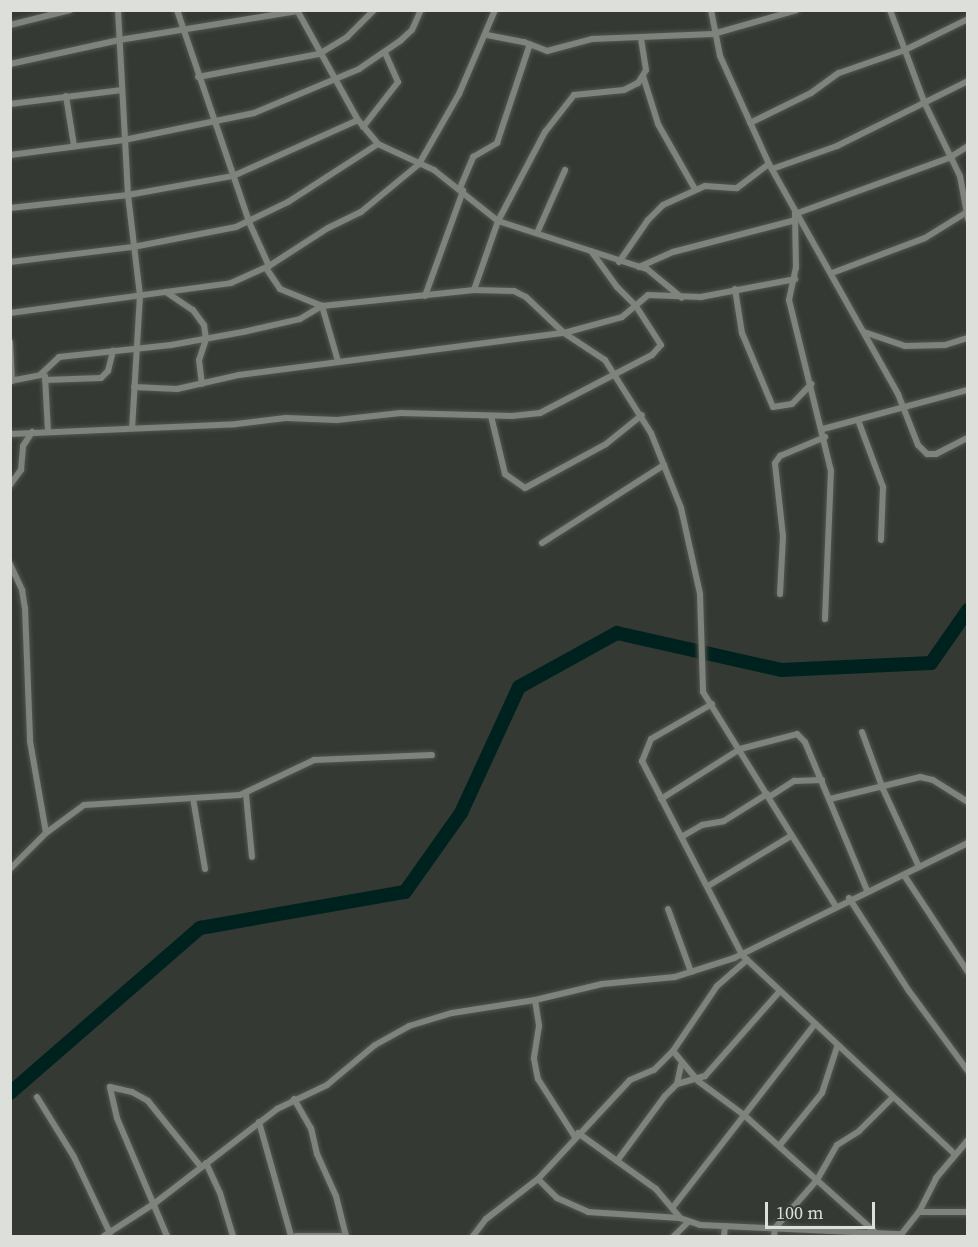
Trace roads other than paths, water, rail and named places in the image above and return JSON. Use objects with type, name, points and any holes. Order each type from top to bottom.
[{"type":"street","points":[[10,25],[70,10]]},
{"type":"street","points":[[118,10],[128,195],[140,295],[132,428]]},
{"type":"street","points":[[177,10],[214,124],[249,222],[268,267],[280,289],[322,306]]},
{"type":"street","points":[[198,76],[319,54],[347,37],[374,10]]},
{"type":"street","points":[[10,155],[124,140],[214,124],[254,113],[334,80],[385,53],[412,30],[421,10]]},
{"type":"street","points":[[10,313],[231,283],[268,267],[328,228],[361,212],[419,164],[487,35],[495,10]]},
{"type":"street","points":[[711,10],[713,34],[770,166],[795,217],[832,273],[903,405],[914,438],[927,454],[936,454],[968,438]]},
{"type":"street","points":[[487,35],[530,44],[547,51],[592,39],[713,34],[797,10]]},
{"type":"street","points":[[832,273],[925,238],[967,214],[960,176],[949,158],[925,104],[890,10]]},
{"type":"street","points":[[10,64],[183,28],[297,11],[319,54],[358,120],[378,144],[462,189],[498,221],[638,267],[664,279],[682,298]]},
{"type":"street","points":[[750,123],[811,93],[839,73],[905,50],[968,19]]},
{"type":"street","points":[[641,37],[646,62],[643,76],[658,124],[695,189]]},
{"type":"street","points":[[426,296],[471,159],[497,143],[530,44]]},
{"type":"street","points":[[363,126],[398,82],[385,53]]},
{"type":"street","points":[[474,290],[498,221],[545,132],[569,99],[580,93],[630,88],[643,76]]},
{"type":"street","points":[[619,262],[653,214],[695,189],[717,184],[737,188],[770,166],[837,146],[968,81]]},
{"type":"street","points":[[10,104],[122,90]]},
{"type":"street","points":[[66,96],[74,146]]},
{"type":"street","points":[[10,208],[128,195],[233,176],[358,120]]},
{"type":"street","points":[[10,262],[210,235],[249,222],[298,196],[378,144]]},
{"type":"street","points":[[638,267],[673,252],[795,217],[949,158],[968,146]]},
{"type":"street","points":[[537,233],[565,170]]},
{"type":"street","points":[[795,217],[795,279],[789,300],[824,433],[831,509],[825,620]]},
{"type":"street","points":[[12,434],[236,424],[286,418],[338,420],[401,413],[491,416],[548,410],[652,355],[661,345],[636,306],[617,287],[591,250]]},
{"type":"street","points":[[134,387],[202,384],[239,375],[338,361],[564,333],[622,318],[648,295],[682,298],[795,279]]},
{"type":"street","points":[[10,342],[11,381],[34,378],[59,357],[206,339],[300,319],[322,306],[474,290],[514,291],[533,303],[564,333],[595,352],[615,373],[642,415],[681,508],[700,594],[700,682],[711,704],[835,905]]},
{"type":"street","points":[[735,290],[742,333],[773,407],[792,404],[811,384]]},
{"type":"street","points":[[166,292],[199,315],[206,339],[200,360],[202,384]]},
{"type":"street","points":[[322,306],[338,361]]},
{"type":"street","points":[[863,332],[905,346],[945,345],[968,338]]},
{"type":"street","points":[[45,380],[101,378],[108,371],[113,351]]},
{"type":"street","points":[[45,369],[48,431]]},
{"type":"street","points":[[780,594],[783,536],[775,463],[780,456],[824,433],[858,420],[903,405],[930,402],[968,390]]},
{"type":"street","points":[[491,416],[505,474],[525,488],[606,444],[642,415]]},
{"type":"street","points":[[858,420],[883,487],[881,540]]},
{"type":"street","points":[[10,485],[21,470],[23,446],[32,432]]},
{"type":"street","points":[[12,434],[23,446]]},
{"type":"street","points":[[542,543],[664,465]]},
{"type":"street","points":[[10,564],[22,590],[30,741],[46,832]]},
{"type":"street","points":[[711,704],[651,739],[643,751],[642,761],[745,957],[837,1047],[955,1154]]},
{"type":"street","points":[[862,732],[883,789],[919,867]]},
{"type":"street","points":[[661,800],[740,749],[797,734],[805,742],[867,890]]},
{"type":"street","points":[[10,869],[46,832],[75,809],[96,802],[246,794],[314,760],[432,755]]},
{"type":"street","points":[[830,799],[924,778],[968,802]]},
{"type":"street","points":[[683,836],[702,825],[724,821],[794,781],[822,780]]},
{"type":"street","points":[[246,794],[252,857]]},
{"type":"street","points":[[194,798],[205,869]]},
{"type":"street","points":[[708,886],[791,836]]},
{"type":"street","points":[[37,1097],[74,1157],[107,1234],[155,1203],[259,1122],[294,1099],[327,1085],[375,1045],[409,1026],[452,1013],[535,1000],[610,982],[691,972],[745,957],[835,905],[904,875],[968,843]]},
{"type":"street","points":[[904,875],[968,972]]},
{"type":"street","points":[[849,898],[909,991],[968,1071]]},
{"type":"street","points":[[668,909],[691,972]]},
{"type":"street","points":[[473,1236],[486,1219],[538,1179],[576,1136],[606,1110],[630,1080],[650,1074],[673,1051],[703,1003],[745,957]]},
{"type":"street","points":[[677,1084],[698,1081],[780,992]]},
{"type":"street","points":[[535,1000],[539,1026],[535,1069],[576,1136],[617,1161],[656,1189],[684,1220]]},
{"type":"street","points":[[673,1207],[815,1024]]},
{"type":"street","points":[[779,1146],[822,1093],[837,1047]]},
{"type":"street","points":[[673,1051],[681,1065],[698,1081],[744,1115],[875,1232]]},
{"type":"street","points":[[617,1161],[677,1084],[681,1065]]},
{"type":"street","points":[[167,1236],[155,1203],[117,1118],[110,1087],[132,1092],[148,1101],[203,1165],[220,1194],[233,1236]]},
{"type":"street","points":[[774,1236],[775,1228],[817,1180],[837,1145],[859,1131],[892,1098]]},
{"type":"street","points":[[294,1099],[310,1128],[316,1154],[336,1196],[346,1236],[296,1236]]},
{"type":"street","points":[[259,1122],[291,1236]]},
{"type":"street","points":[[538,1179],[557,1198],[588,1212],[684,1220],[725,1226],[825,1233],[875,1232],[901,1235],[919,1212],[931,1187],[968,1140]]},
{"type":"street","points":[[919,1212],[966,1212],[968,1221]]},
{"type":"street","points":[[674,1236],[684,1220]]},
{"type":"street","points":[[724,1236],[725,1226]]},
{"type":"waterway","points":[[10,1093],[200,928],[405,892],[461,813],[519,687],[617,633],[781,670],[931,663],[968,610]]}]
